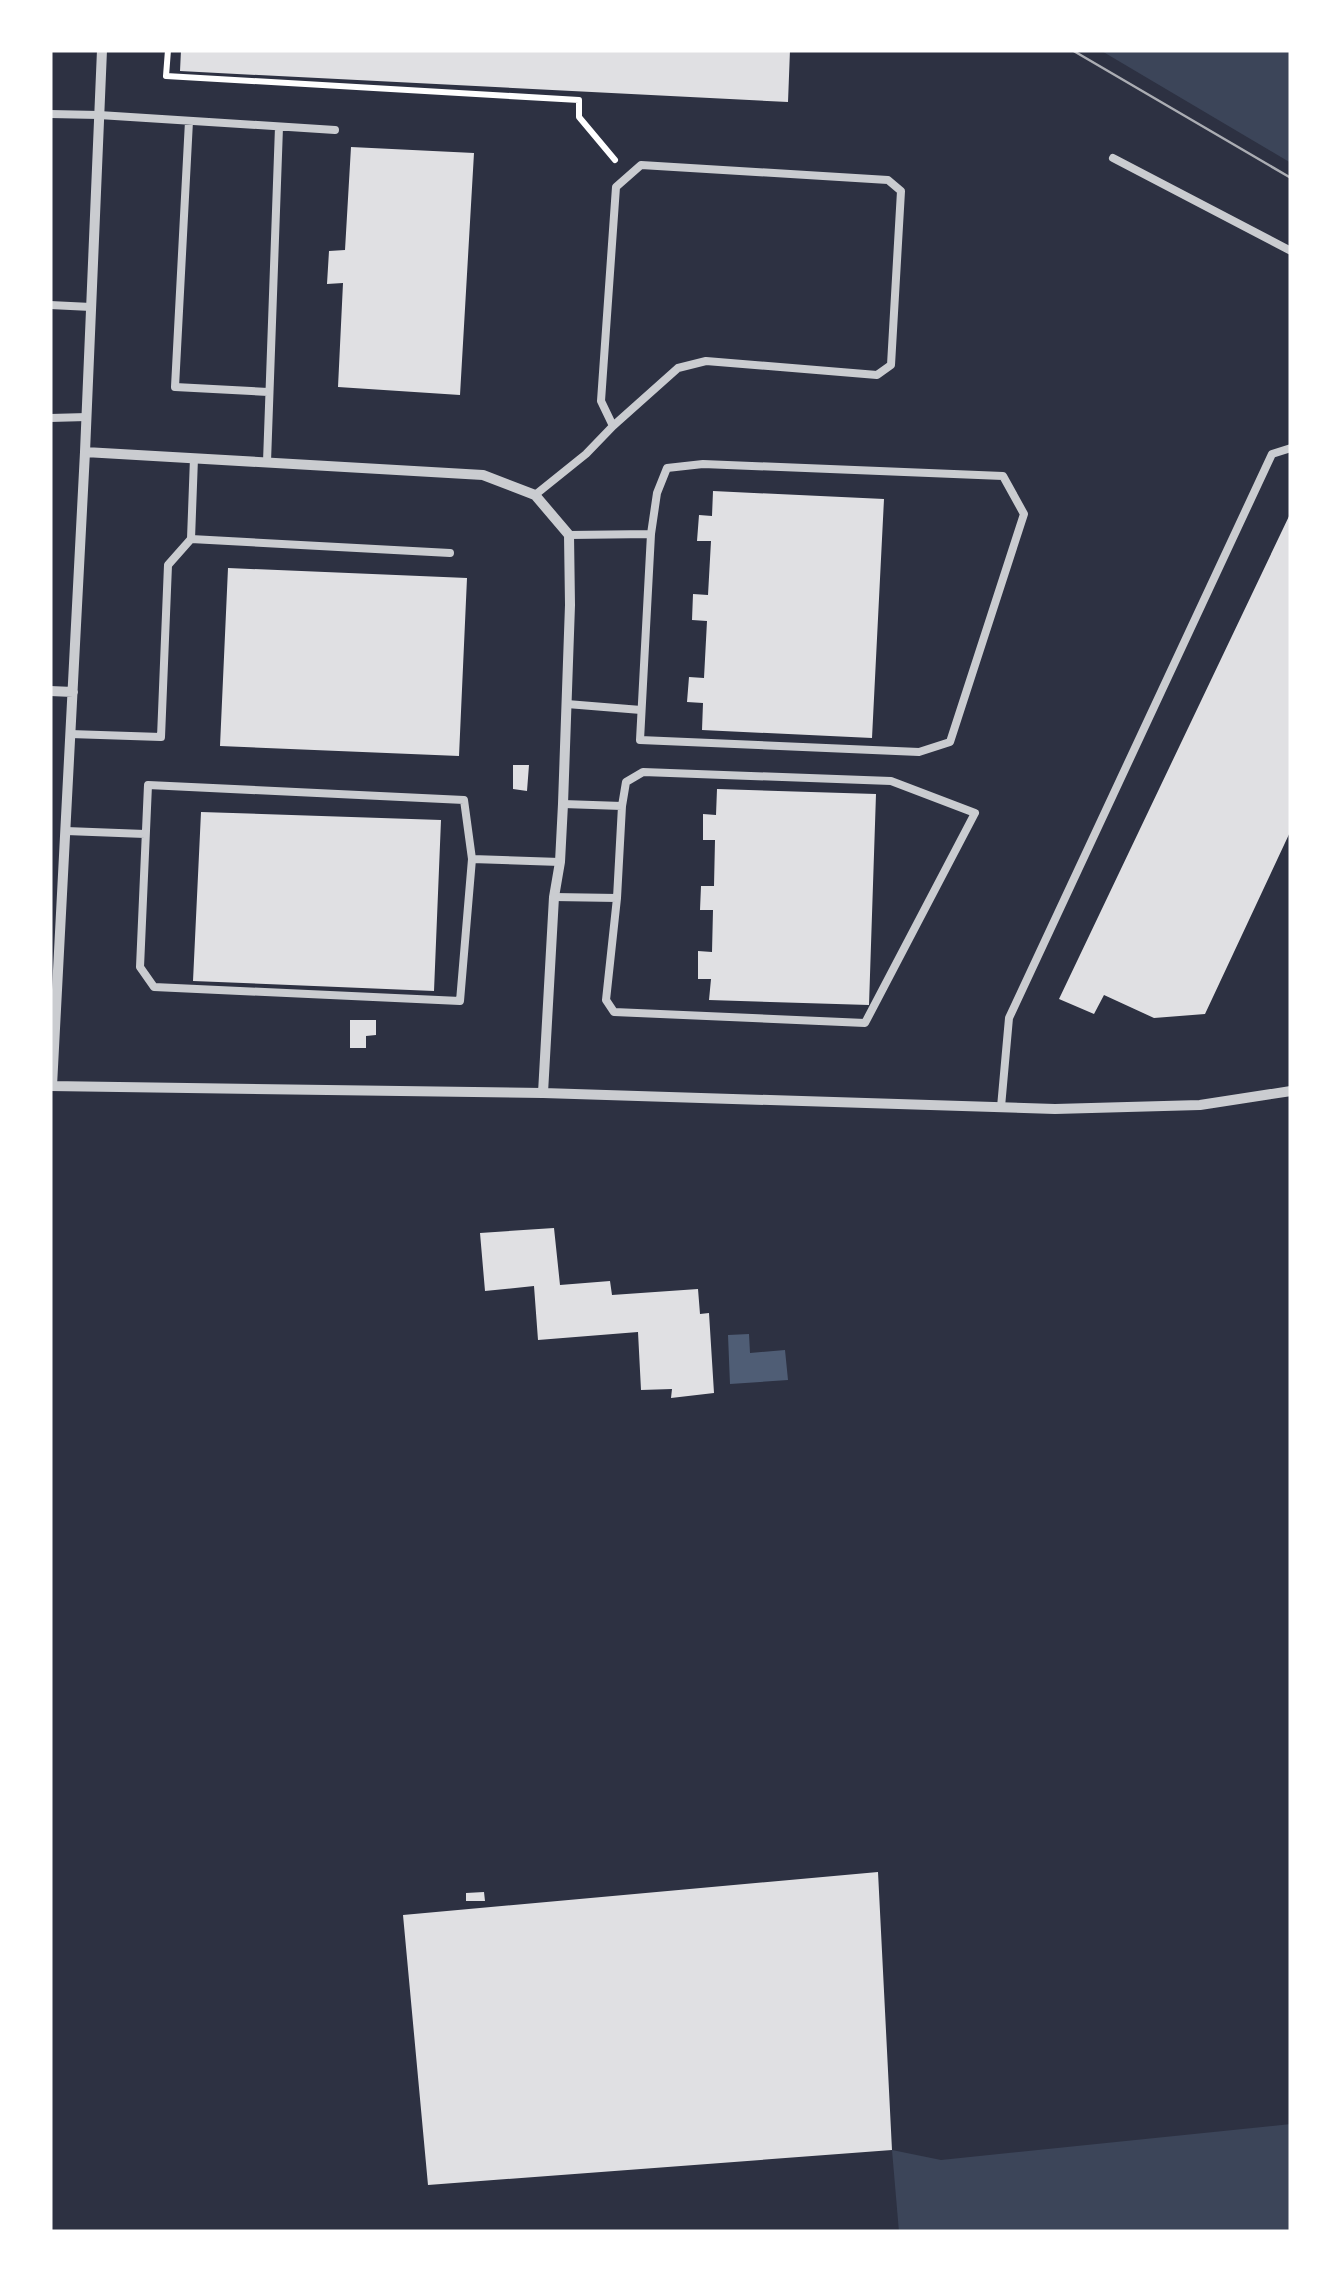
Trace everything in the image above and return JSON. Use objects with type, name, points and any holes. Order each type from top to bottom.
[{"type":"street","points":[[102,50],[51,1086],[543,1092],[1001,1107],[1157,1108],[1291,1092]]},
{"type":"street","points":[[85,452],[483,475],[535,495],[568,535],[570,604],[563,804],[543,1092]]},
{"type":"street","points":[[50,691],[73,692]]},
{"type":"lane","points":[[50,114],[336,130]]},
{"type":"lane","points":[[189,121],[176,387],[268,392]]},
{"type":"lane","points":[[267,462],[279,127]]},
{"type":"lane","points":[[1113,158],[1291,251]]},
{"type":"lane","points":[[535,495],[586,454],[678,368],[706,361],[877,376],[890,365],[901,191],[888,180],[642,164],[616,187],[601,401],[613,426]]},
{"type":"lane","points":[[50,305],[91,307]]},
{"type":"lane","points":[[50,418],[86,417]]},
{"type":"lane","points":[[1001,1107],[1009,1018],[1272,454],[1291,448]]},
{"type":"lane","points":[[70,734],[161,737],[168,564],[192,539],[194,458]]},
{"type":"lane","points":[[702,464],[1002,476],[1024,514],[950,742],[919,752],[640,740],[651,534],[657,493],[668,468],[702,464]]},
{"type":"lane","points":[[568,535],[651,534]]},
{"type":"lane","points":[[192,539],[450,552]]},
{"type":"lane","points":[[567,704],[640,710]]},
{"type":"lane","points":[[643,772],[891,780],[975,813],[865,1023],[614,1012],[606,1000],[617,898],[626,782],[643,772]]},
{"type":"lane","points":[[148,785],[464,800],[472,859],[460,1001],[154,987],[140,968],[148,785]]},
{"type":"lane","points":[[563,804],[622,806]]},
{"type":"lane","points":[[66,831],[145,834]]},
{"type":"lane","points":[[472,859],[560,862]]},
{"type":"lane","points":[[50,880],[63,881]]},
{"type":"lane","points":[[554,898],[617,898]]},
{"type":"path","points":[[168,50],[166,76],[579,100],[579,117],[628,177]]},
{"type":"shaded area","points":[[1100,50],[1291,50],[1291,163]]},
{"type":"shaded area","points":[[749,1334],[750,1353],[785,1350],[788,1380],[730,1384],[728,1335]]},
{"type":"shaded area","points":[[1291,2124],[1291,2232],[899,2232],[892,2150],[941,2160]]},
{"type":"building","points":[[181,50],[790,50],[788,102],[180,71]]},
{"type":"building","points":[[351,147],[474,153],[460,395],[338,387],[343,283],[327,284],[329,251],[345,250]]},
{"type":"building","points":[[713,491],[884,499],[872,738],[702,730],[703,703],[687,702],[689,677],[704,678],[707,621],[692,620],[693,594],[708,595],[711,541],[697,541],[699,515],[712,516]]},
{"type":"building","points":[[1291,512],[1291,830],[1205,1014],[1154,1018],[1104,995],[1094,1014],[1059,999]]},
{"type":"building","points":[[228,568],[467,578],[459,756],[220,746]]},
{"type":"building","points":[[513,765],[529,765],[527,791],[513,789]]},
{"type":"building","points":[[717,789],[876,794],[869,1005],[709,1000],[711,979],[698,979],[698,951],[712,952],[713,910],[700,910],[701,886],[714,886],[715,840],[703,840],[703,814],[716,815]]},
{"type":"building","points":[[201,812],[441,820],[434,991],[193,981]]},
{"type":"building","points":[[350,1020],[376,1020],[376,1035],[366,1036],[366,1048],[350,1048]]},
{"type":"building","points":[[554,1228],[560,1285],[610,1281],[612,1295],[698,1289],[700,1314],[709,1313],[714,1393],[671,1398],[672,1389],[641,1390],[638,1332],[538,1340],[534,1286],[485,1291],[480,1233]]},
{"type":"building","points":[[878,1872],[892,2150],[428,2185],[403,1915]]},
{"type":"building","points":[[484,1892],[485,1901],[466,1901],[466,1893]]},
{"type":"tram line","points":[[1072,50],[1291,178]]}]
